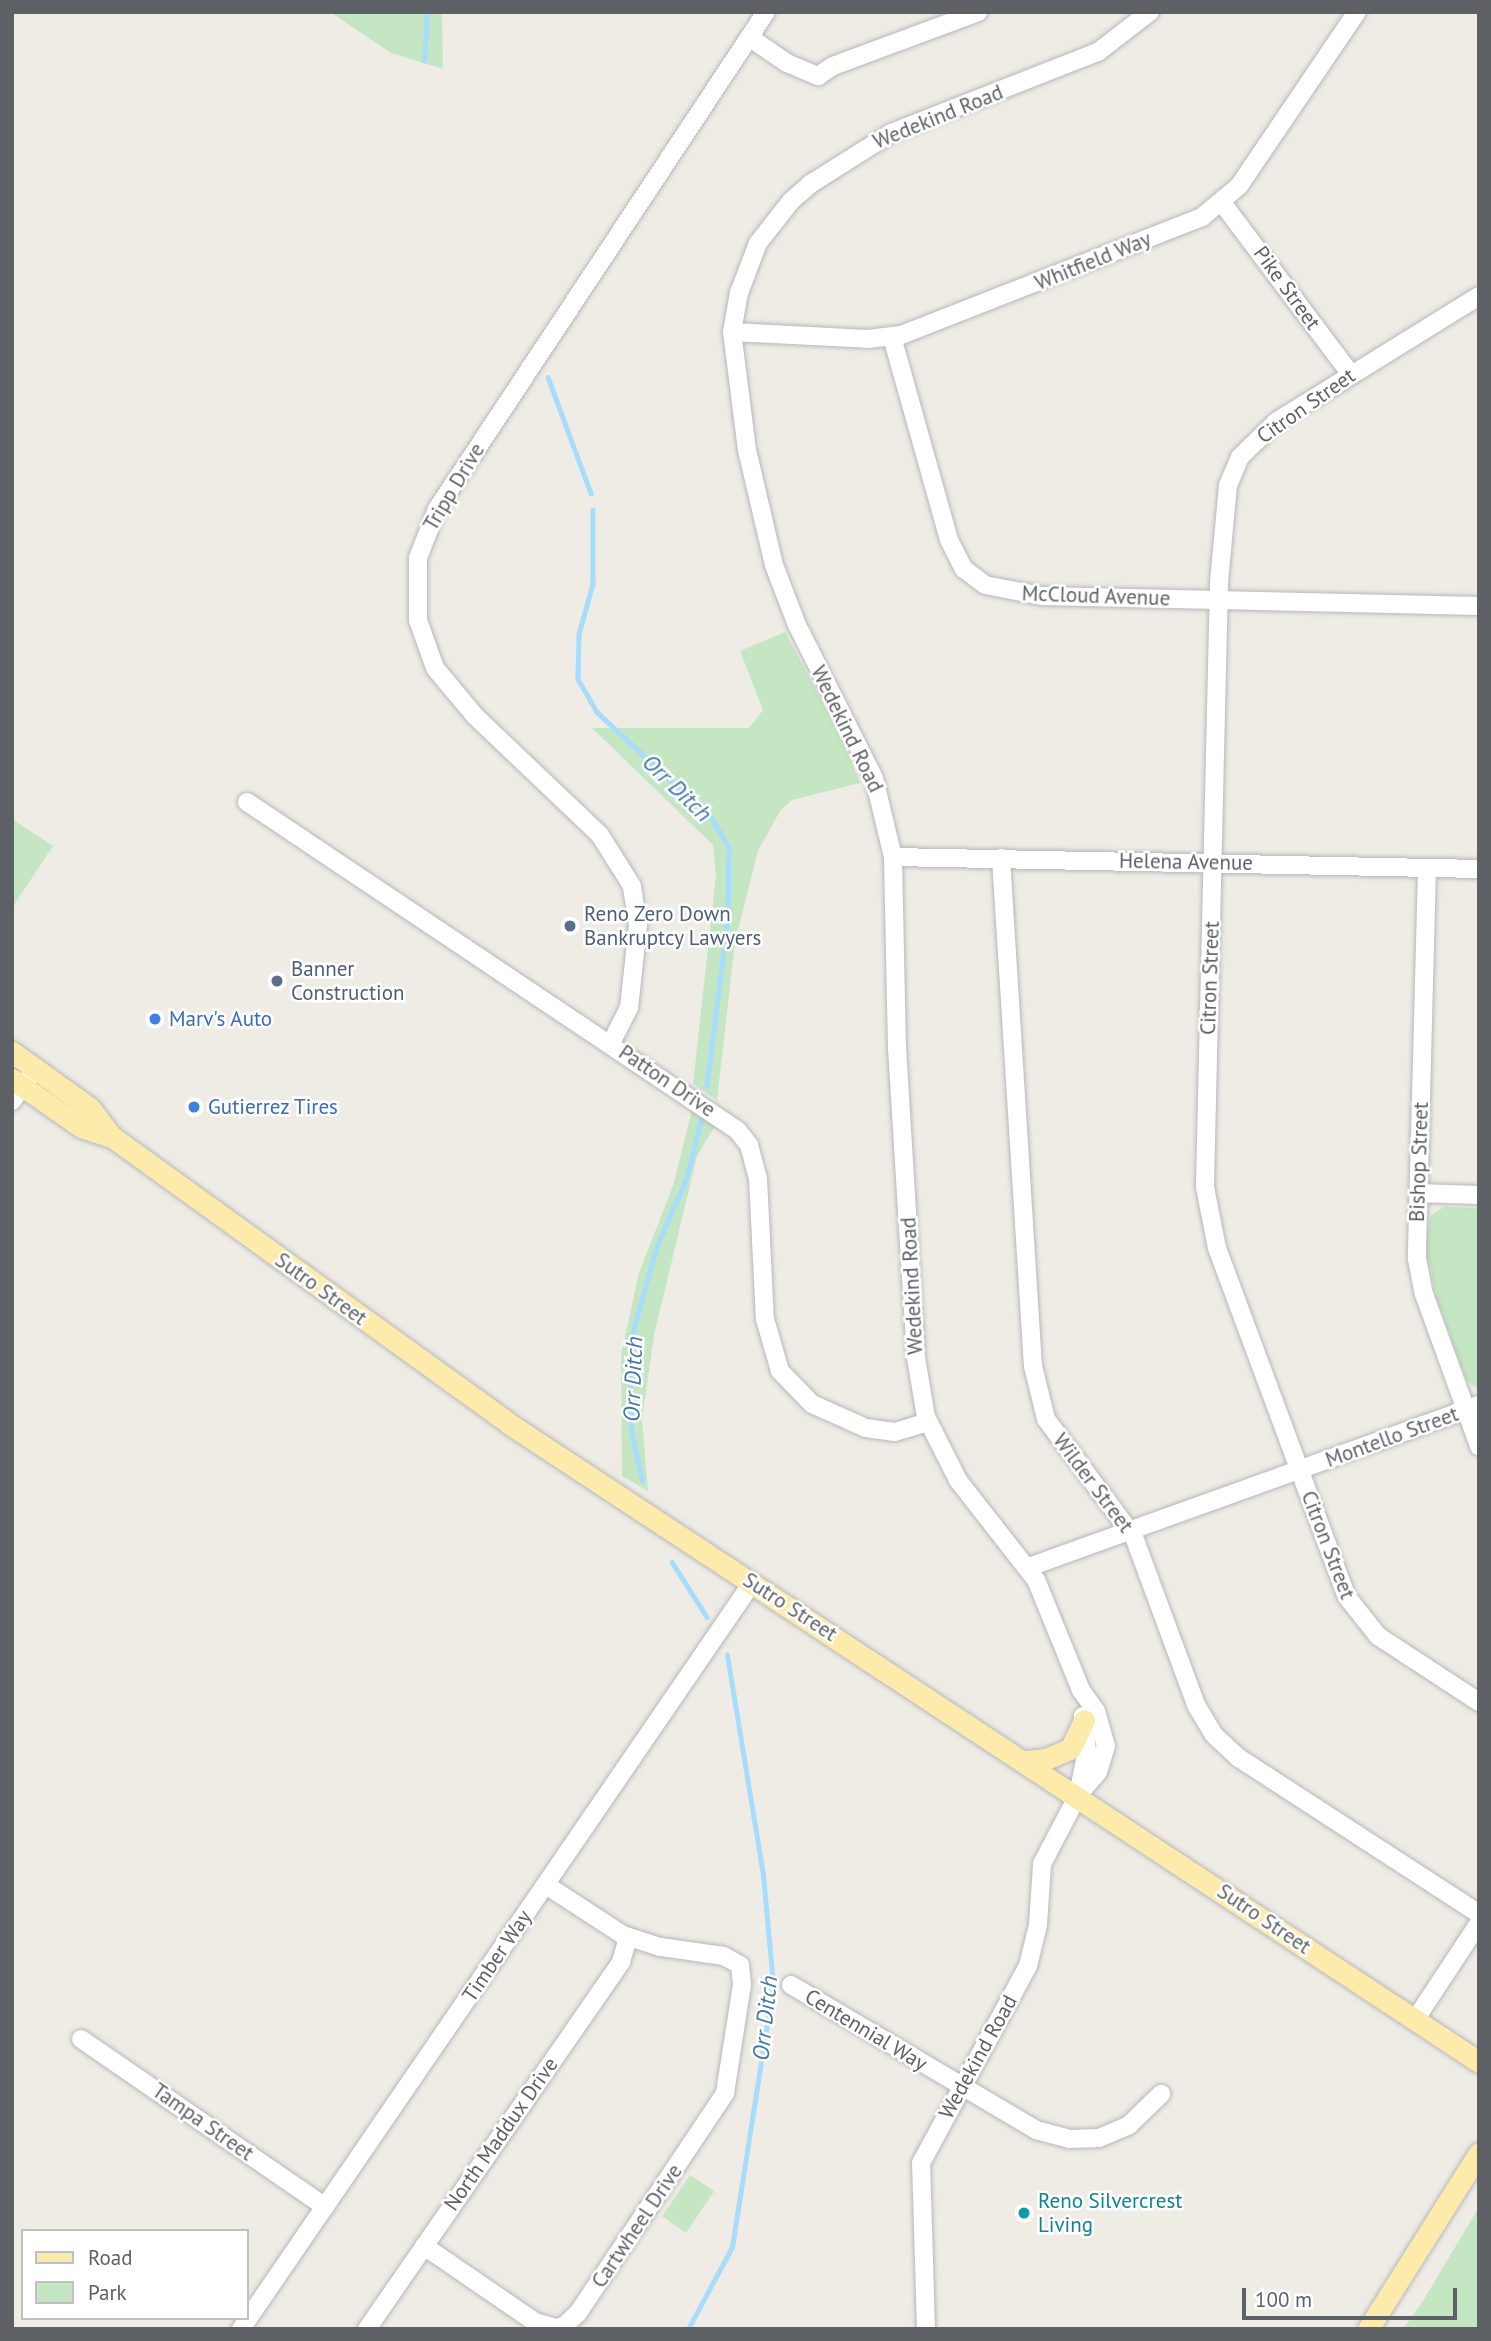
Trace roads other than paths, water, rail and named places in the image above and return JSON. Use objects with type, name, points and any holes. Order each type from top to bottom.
[{"type":"main road","name":"Sutro Street","points":[[12,1052],[90,1108],[112,1137],[508,1423],[1078,1795],[1479,2062]]},
{"type":"main road","name":"Sutro Street","points":[[16,1089],[82,1127],[112,1137]]},
{"type":"main road","points":[[1026,1761],[1046,1759],[1070,1749],[1084,1720]]},
{"type":"main road","points":[[1368,2329],[1479,2153]]},
{"type":"street","name":"Tripp Drive","points":[[611,1043],[629,1007],[638,925],[632,886],[600,835],[475,716],[435,668],[418,620],[418,558],[437,509],[766,12]]},
{"type":"street","points":[[749,37],[787,63],[818,76],[833,66],[978,12]]},
{"type":"street","name":"Wedekind Road","points":[[926,2329],[921,2163],[964,2089],[1028,1966],[1038,1926],[1042,1864],[1078,1795],[1098,1772],[1106,1746],[1096,1712],[1081,1690],[1029,1567],[958,1480],[928,1422],[916,1358],[898,1062],[893,857],[874,778],[797,625],[774,565],[747,450],[732,332],[739,293],[758,243],[791,201],[812,183],[891,133],[1098,52],[1150,12]]},
{"type":"street","name":"Whitfield Way","points":[[732,332],[892,337],[1181,226],[1223,204],[1357,12]]},
{"type":"street","name":"Pike Street","points":[[1223,204],[1350,373]]},
{"type":"street","name":"Citron Street","points":[[1479,296],[1350,373],[1276,422],[1240,457],[1224,502],[1219,599],[1208,1217],[1300,1471],[1356,1613],[1378,1636],[1479,1702]]},
{"type":"street","name":"McCloud Avenue","points":[[892,337],[949,540],[973,578],[1017,594],[1479,606]]},
{"type":"street","name":"Patton Drive","points":[[247,802],[724,1118],[749,1145],[758,1178],[768,1337],[790,1384],[812,1404],[866,1428],[895,1432],[928,1422]]},
{"type":"street","name":"Helena Avenue","points":[[893,857],[1479,869]]},
{"type":"street","name":"Wilder Street","points":[[1001,858],[1036,1385],[1055,1436],[1131,1531],[1196,1705],[1214,1735],[1239,1758],[1479,1914]]},
{"type":"street","name":"Bishop Street","points":[[1427,868],[1418,1193],[1419,1277],[1472,1407],[1479,1446]]},
{"type":"street","points":[[16,1089],[35,1068]]},
{"type":"street","points":[[1418,1193],[1479,1195]]},
{"type":"street","name":"Montello Street","points":[[1029,1567],[1472,1407]]},
{"type":"street","name":"Timber Way","points":[[248,2319],[752,1583]]},
{"type":"street","name":"Wedekind Road","points":[[1078,1795],[1087,1750],[1081,1690]]},
{"type":"street","points":[[546,1885],[628,1937]]},
{"type":"street","points":[[1415,2020],[1479,1923]]},
{"type":"street","name":"Cartwheel Drive","points":[[424,2246],[535,2322],[556,2328],[572,2319],[721,2099],[742,1985],[740,1965],[724,1956],[660,1947],[628,1937]]},
{"type":"street","name":"North Maddux Drive","points":[[367,2329],[617,1968],[628,1937]]},
{"type":"street","name":"Centennial Way","points":[[791,1984],[1036,2130],[1069,2139],[1099,2138],[1129,2124],[1161,2094]]},
{"type":"street","name":"Tampa Street","points":[[81,2039],[325,2207]]},
{"type":"waterway","name":"Orr Ditch","points":[[424,61],[427,12]]},
{"type":"waterway","name":"Orr Ditch","points":[[548,377],[591,493]]},
{"type":"waterway","name":"Orr Ditch","points":[[593,510],[593,584],[579,634],[578,679],[598,713],[712,819],[729,847],[728,917],[707,1086]]},
{"type":"waterway","name":"Orr Ditch","points":[[642,1481],[631,1431],[629,1358],[634,1327],[656,1248],[686,1179],[701,1120]]},
{"type":"waterway","name":"Orr Ditch","points":[[672,1562],[707,1617]]},
{"type":"waterway","name":"Orr Ditch","points":[[688,2329],[732,2247],[773,1985],[763,1875],[727,1655]]},
{"type":"place","name":"Reno Zero Down Bankruptcy Lawyers","points":[[570,926]]},
{"type":"place","name":"Banner Construction","points":[[277,981]]},
{"type":"place","name":"Marv's Auto","points":[[155,1019]]},
{"type":"place","name":"Gutierrez Tires","points":[[194,1107]]},
{"type":"place","name":"Reno Silvercrest Living","points":[[1024,2213]]}]
